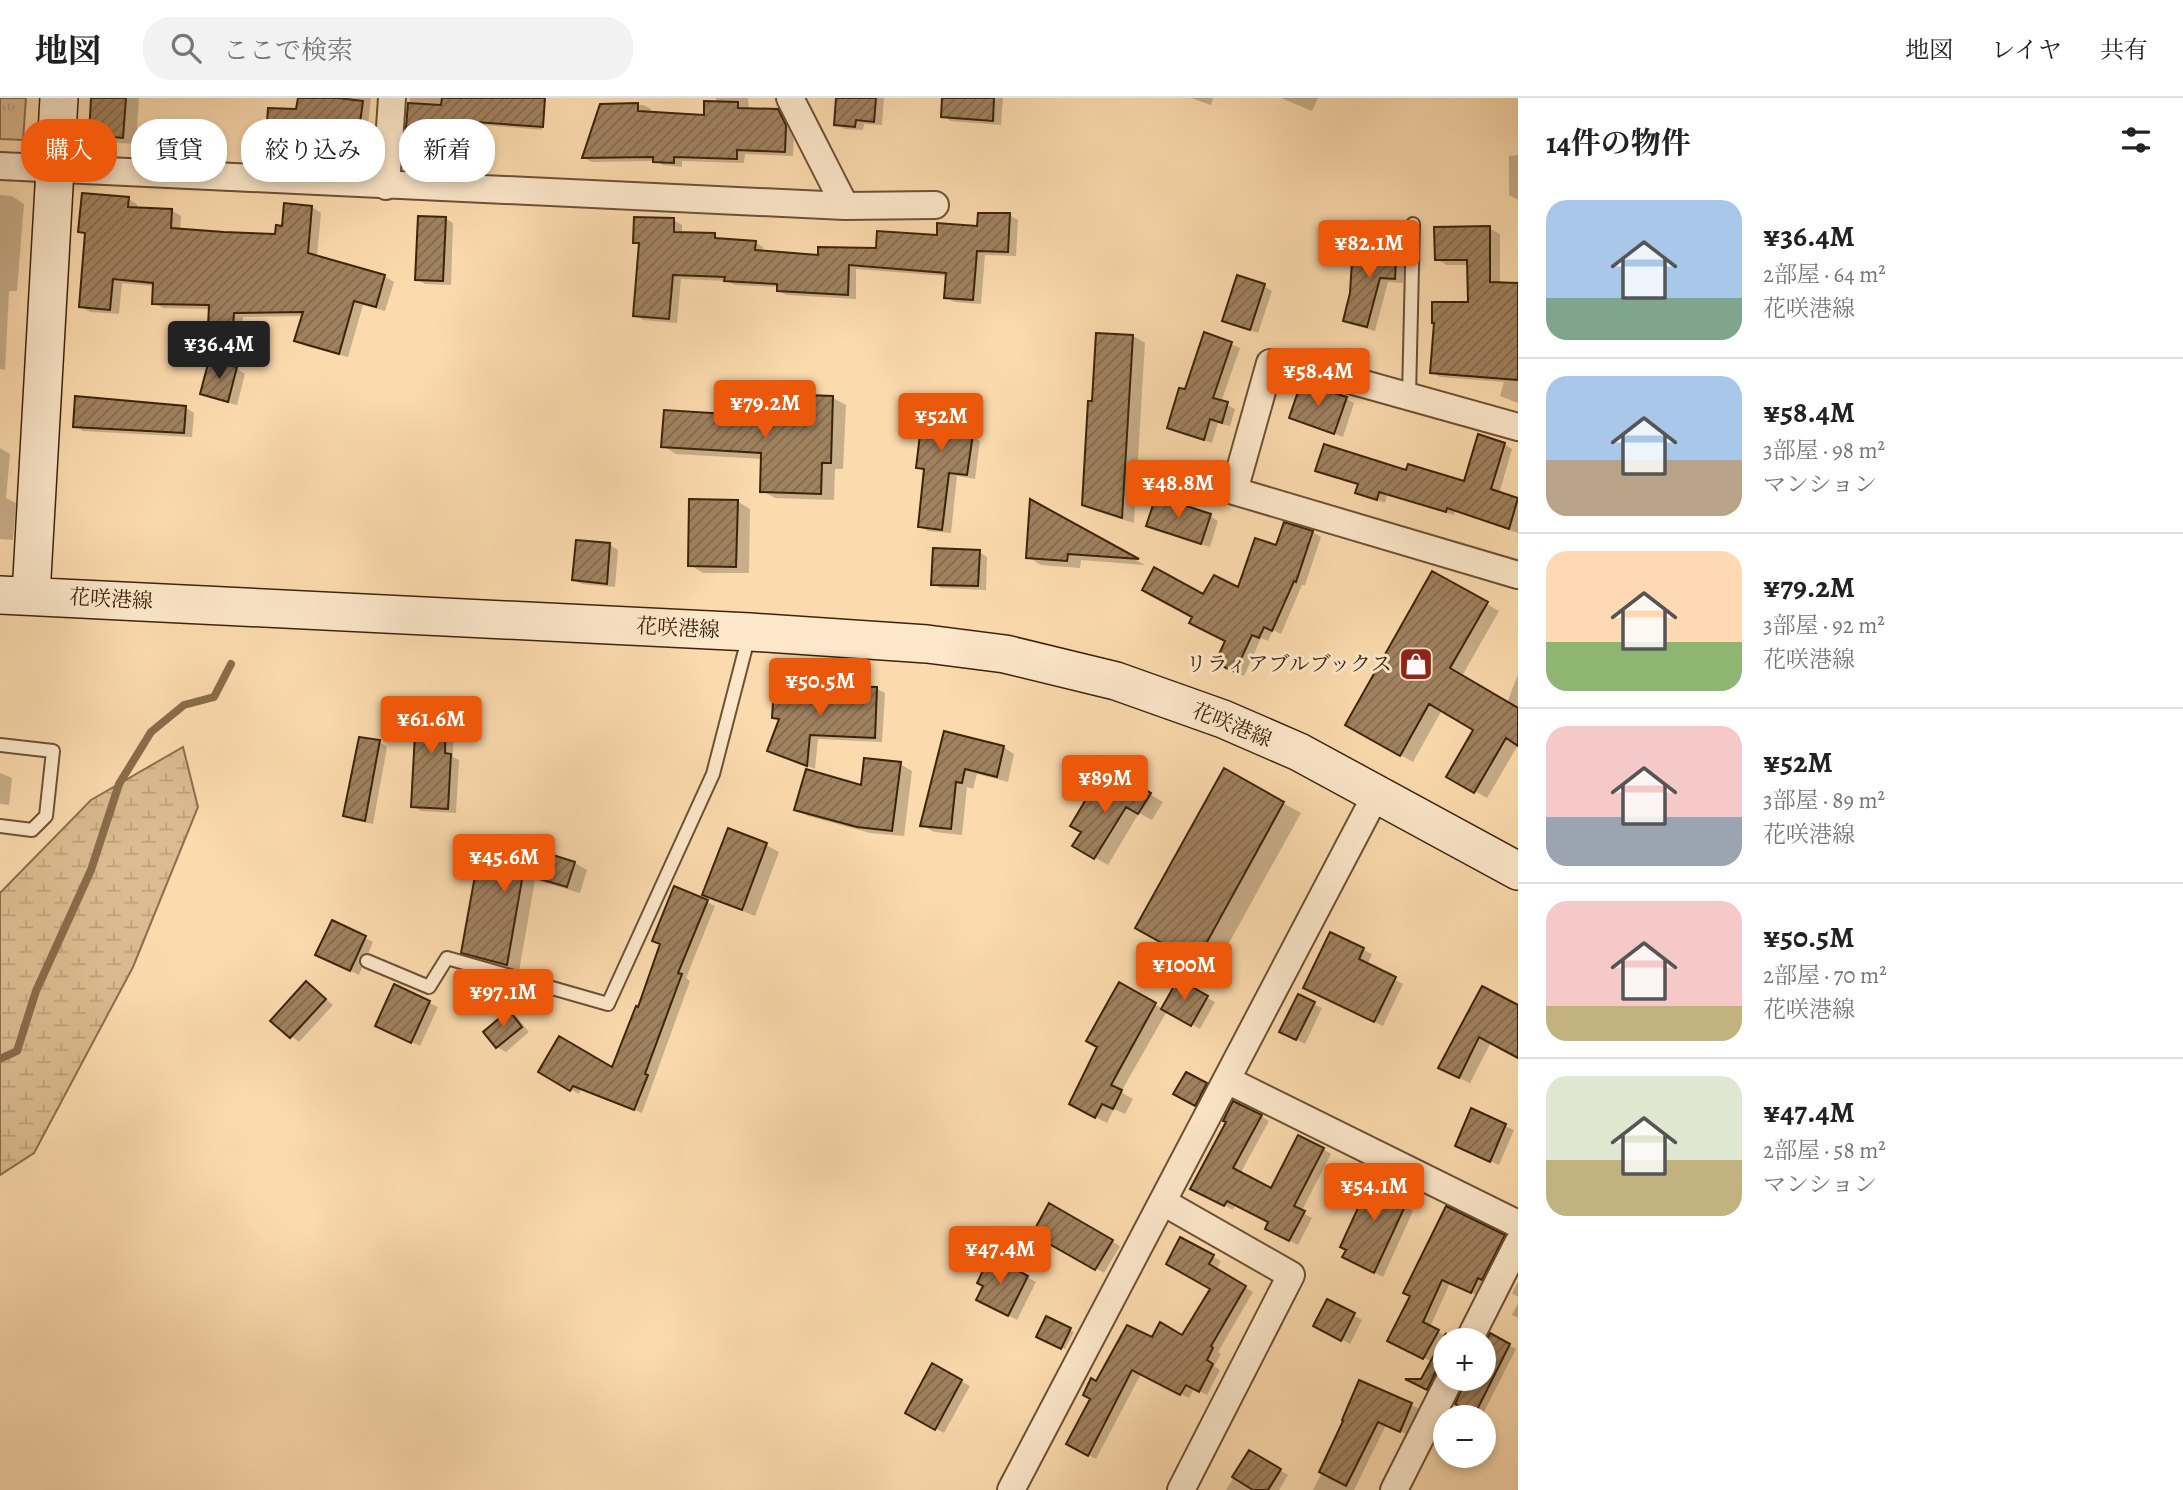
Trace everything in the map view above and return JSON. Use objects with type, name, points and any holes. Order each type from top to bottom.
[{"type":"main road","points":[[58,119],[59,98]]},
{"type":"main road","points":[[16,595],[54,182]]},
{"type":"main road","name":"花咲港線","points":[[16,595],[750,632],[928,644],[1004,654],[1116,681],[1223,719],[1299,752],[1516,865]]},
{"type":"street","points":[[386,186],[392,98]]},
{"type":"street","points":[[790,98],[845,206]]},
{"type":"street","points":[[0,166],[21,167]]},
{"type":"street","points":[[117,172],[845,206],[935,205]]},
{"type":"street","points":[[1518,427],[1296,365],[1270,363],[1234,491],[1518,576]]},
{"type":"street","points":[[1010,1490],[1377,793]]},
{"type":"street","points":[[1227,1080],[1518,1224]]},
{"type":"street","points":[[1163,1202],[1291,1275],[1181,1490]]},
{"type":"street","points":[[1475,1328],[1518,1243]]},
{"type":"street","points":[[1394,1490],[1444,1391]]},
{"type":"lane","points":[[1409,396],[1413,224]]},
{"type":"lane","points":[[367,961],[429,987],[447,958],[608,1004],[713,774],[750,632]]},
{"type":"lane","points":[[0,745],[53,751],[46,816],[32,830],[0,826]]},
{"type":"green space","points":[[0,98],[26,98],[24,119],[21,119],[21,140],[0,139]]},
{"type":"green space","points":[[183,747],[198,807],[133,967],[34,1153],[0,1175],[0,893],[91,800]]},
{"type":"building","points":[[91,98],[126,98],[123,138],[117,137],[117,119],[90,119]]},
{"type":"building","points":[[298,98],[363,101],[361,119],[267,119],[268,108],[296,109]]},
{"type":"building","points":[[442,98],[545,98],[543,127],[495,123],[495,119],[407,119],[408,103],[441,105]]},
{"type":"building","points":[[836,98],[876,98],[874,122],[856,120],[855,127],[834,125]]},
{"type":"building","points":[[942,98],[994,98],[993,121],[941,117]]},
{"type":"building","points":[[704,101],[738,102],[738,108],[778,109],[786,125],[785,152],[737,150],[737,159],[674,157],[674,163],[653,162],[653,157],[582,158],[600,104],[638,103],[638,111],[704,115]]},
{"type":"building","points":[[82,193],[129,197],[128,207],[172,209],[171,228],[224,232],[275,234],[276,225],[282,226],[284,203],[312,206],[308,253],[385,275],[376,307],[354,301],[339,354],[294,341],[303,312],[234,313],[233,327],[208,326],[209,305],[152,304],[153,283],[113,279],[110,310],[79,307],[85,233],[78,232]]},
{"type":"building","points":[[978,213],[1010,213],[1008,252],[977,251],[973,300],[944,298],[946,273],[849,265],[848,295],[777,291],[777,284],[724,281],[725,277],[673,275],[669,319],[633,316],[639,243],[633,243],[634,217],[674,218],[674,232],[715,233],[715,238],[756,241],[755,250],[818,255],[818,247],[876,248],[877,231],[937,235],[937,223],[977,226]]},
{"type":"building","points":[[418,216],[446,217],[443,281],[415,280]]},
{"type":"building","points":[[1490,226],[1490,282],[1518,283],[1518,380],[1430,373],[1434,323],[1432,302],[1468,302],[1467,260],[1435,260],[1434,227]]},
{"type":"building","points":[[1381,239],[1397,240],[1395,279],[1380,278],[1367,327],[1343,321],[1350,293],[1352,261]]},
{"type":"building","points":[[1237,275],[1265,284],[1250,330],[1222,321]]},
{"type":"building","points":[[1204,332],[1232,342],[1213,398],[1228,402],[1222,423],[1210,419],[1204,440],[1167,428],[1179,388],[1185,389]]},
{"type":"building","points":[[1096,333],[1133,335],[1122,518],[1082,505],[1088,401],[1092,401]]},
{"type":"building","points":[[209,360],[237,367],[228,402],[200,394]]},
{"type":"building","points":[[1301,383],[1347,397],[1334,434],[1289,418]]},
{"type":"building","points":[[778,394],[833,396],[831,463],[822,463],[821,494],[760,492],[761,453],[661,447],[664,410],[777,417]]},
{"type":"building","points":[[75,396],[186,406],[184,433],[73,427]]},
{"type":"building","points":[[919,397],[972,403],[969,434],[973,434],[967,475],[949,473],[942,530],[918,527],[924,469],[916,468],[921,426],[916,426]]},
{"type":"building","points":[[1478,434],[1505,443],[1491,489],[1518,498],[1509,529],[1447,508],[1446,512],[1379,492],[1377,500],[1355,493],[1358,484],[1315,471],[1324,444],[1406,470],[1408,464],[1464,481]]},
{"type":"building","points":[[1156,496],[1211,514],[1201,544],[1146,526]]},
{"type":"building","points":[[689,499],[738,500],[736,567],[688,566]]},
{"type":"building","points":[[1030,499],[1139,559],[1068,554],[1067,561],[1026,558]]},
{"type":"building","points":[[1284,522],[1313,531],[1296,582],[1294,581],[1272,631],[1264,627],[1259,638],[1252,635],[1235,672],[1215,663],[1225,641],[1189,623],[1192,617],[1142,590],[1154,567],[1203,594],[1214,575],[1238,587],[1255,538],[1276,545]]},
{"type":"building","points":[[576,540],[610,543],[607,584],[572,580]]},
{"type":"building","points":[[933,548],[980,550],[978,586],[931,585]]},
{"type":"building","name":"リラィアブルブックス","points":[[1432,571],[1488,602],[1450,668],[1518,708],[1518,746],[1506,738],[1474,793],[1446,777],[1473,730],[1429,704],[1400,756],[1345,725]]},
{"type":"building","points":[[774,686],[839,692],[840,686],[877,687],[875,738],[810,735],[807,766],[767,751],[779,719],[772,718]]},
{"type":"building","points":[[417,697],[446,698],[445,753],[451,754],[448,809],[411,807]]},
{"type":"building","points":[[944,731],[1004,746],[997,777],[965,769],[962,783],[956,782],[951,829],[920,826]]},
{"type":"building","points":[[359,737],[380,740],[365,821],[343,816]]},
{"type":"building","points":[[864,758],[901,762],[892,831],[857,827],[794,810],[806,769],[861,785]]},
{"type":"building","points":[[1224,768],[1284,802],[1196,962],[1135,928]]},
{"type":"building","points":[[1126,778],[1151,793],[1138,814],[1126,807],[1094,859],[1072,846],[1081,832],[1070,826],[1091,791],[1100,797],[1105,789],[1115,795]]},
{"type":"building","points":[[728,828],[767,843],[742,910],[702,895]]},
{"type":"building","points":[[482,837],[528,845],[527,847],[575,862],[567,887],[523,874],[507,965],[461,953]]},
{"type":"building","points":[[674,886],[708,900],[678,973],[682,974],[634,1110],[573,1086],[570,1091],[538,1072],[559,1036],[612,1067],[636,1006],[638,1007],[660,944],[652,941]]},
{"type":"building","points":[[332,920],[366,936],[350,971],[315,955]]},
{"type":"building","points":[[1330,932],[1364,948],[1359,959],[1396,977],[1374,1022],[1303,988]]},
{"type":"building","points":[[1178,979],[1208,996],[1191,1026],[1161,1009]]},
{"type":"building","points":[[306,981],[326,999],[290,1038],[270,1021]]},
{"type":"building","points":[[1119,982],[1156,1003],[1111,1085],[1122,1090],[1113,1109],[1102,1104],[1095,1118],[1069,1104],[1097,1047],[1086,1041]]},
{"type":"building","points":[[394,984],[430,1001],[411,1043],[375,1026]]},
{"type":"building","points":[[1482,986],[1518,1005],[1518,1058],[1479,1037],[1459,1078],[1438,1068]]},
{"type":"building","points":[[1298,994],[1315,1002],[1296,1040],[1279,1032]]},
{"type":"building","points":[[509,1010],[522,1027],[496,1048],[483,1032]]},
{"type":"building","points":[[1186,1072],[1207,1083],[1195,1106],[1173,1094]]},
{"type":"building","points":[[1233,1101],[1262,1115],[1233,1168],[1271,1188],[1298,1135],[1324,1148],[1294,1206],[1305,1211],[1289,1241],[1265,1229],[1268,1222],[1227,1201],[1224,1206],[1190,1189],[1226,1122],[1223,1121]]},
{"type":"building","points":[[1471,1108],[1506,1124],[1490,1162],[1455,1146]]},
{"type":"building","points":[[1375,1171],[1403,1185],[1396,1200],[1406,1204],[1374,1273],[1342,1257],[1346,1250],[1340,1247]]},
{"type":"building","points":[[1049,1203],[1113,1240],[1095,1270],[1032,1234]]},
{"type":"building","points":[[1446,1206],[1505,1235],[1482,1280],[1478,1278],[1471,1293],[1442,1280],[1423,1322],[1435,1328],[1433,1341],[1423,1359],[1387,1341],[1410,1296],[1403,1293]]},
{"type":"building","points":[[1180,1237],[1214,1255],[1209,1264],[1246,1286],[1211,1346],[1213,1348],[1207,1360],[1213,1364],[1199,1392],[1186,1385],[1180,1395],[1132,1370],[1088,1456],[1066,1444],[1090,1399],[1083,1395],[1091,1378],[1096,1381],[1127,1325],[1152,1337],[1160,1322],[1182,1335],[1210,1289],[1166,1264]]},
{"type":"building","points":[[990,1256],[1028,1276],[1008,1316],[976,1300],[983,1286],[977,1283]]},
{"type":"building","points":[[1327,1299],[1355,1313],[1341,1341],[1313,1326]]},
{"type":"building","points":[[1046,1316],[1071,1328],[1061,1349],[1036,1337]]},
{"type":"building","points":[[1496,1336],[1510,1344],[1496,1372]]},
{"type":"building","points":[[1433,1357],[1433,1377],[1427,1390],[1405,1379],[1421,1379]]},
{"type":"building","points":[[932,1363],[962,1380],[935,1430],[905,1413]]},
{"type":"building","points":[[1359,1380],[1412,1403],[1400,1432],[1378,1422],[1346,1486],[1319,1472]]},
{"type":"building","points":[[1461,1391],[1486,1391],[1480,1405],[1455,1404]]},
{"type":"building","points":[[1249,1450],[1281,1469],[1268,1490],[1253,1490],[1232,1477]]},
{"type":"waterway","points":[[0,1059],[17,1051],[36,991],[91,870],[119,784],[151,732],[184,705],[214,697],[231,664]]},
{"type":"place","name":"リラィアブルブックス","points":[[1416,664]]}]
